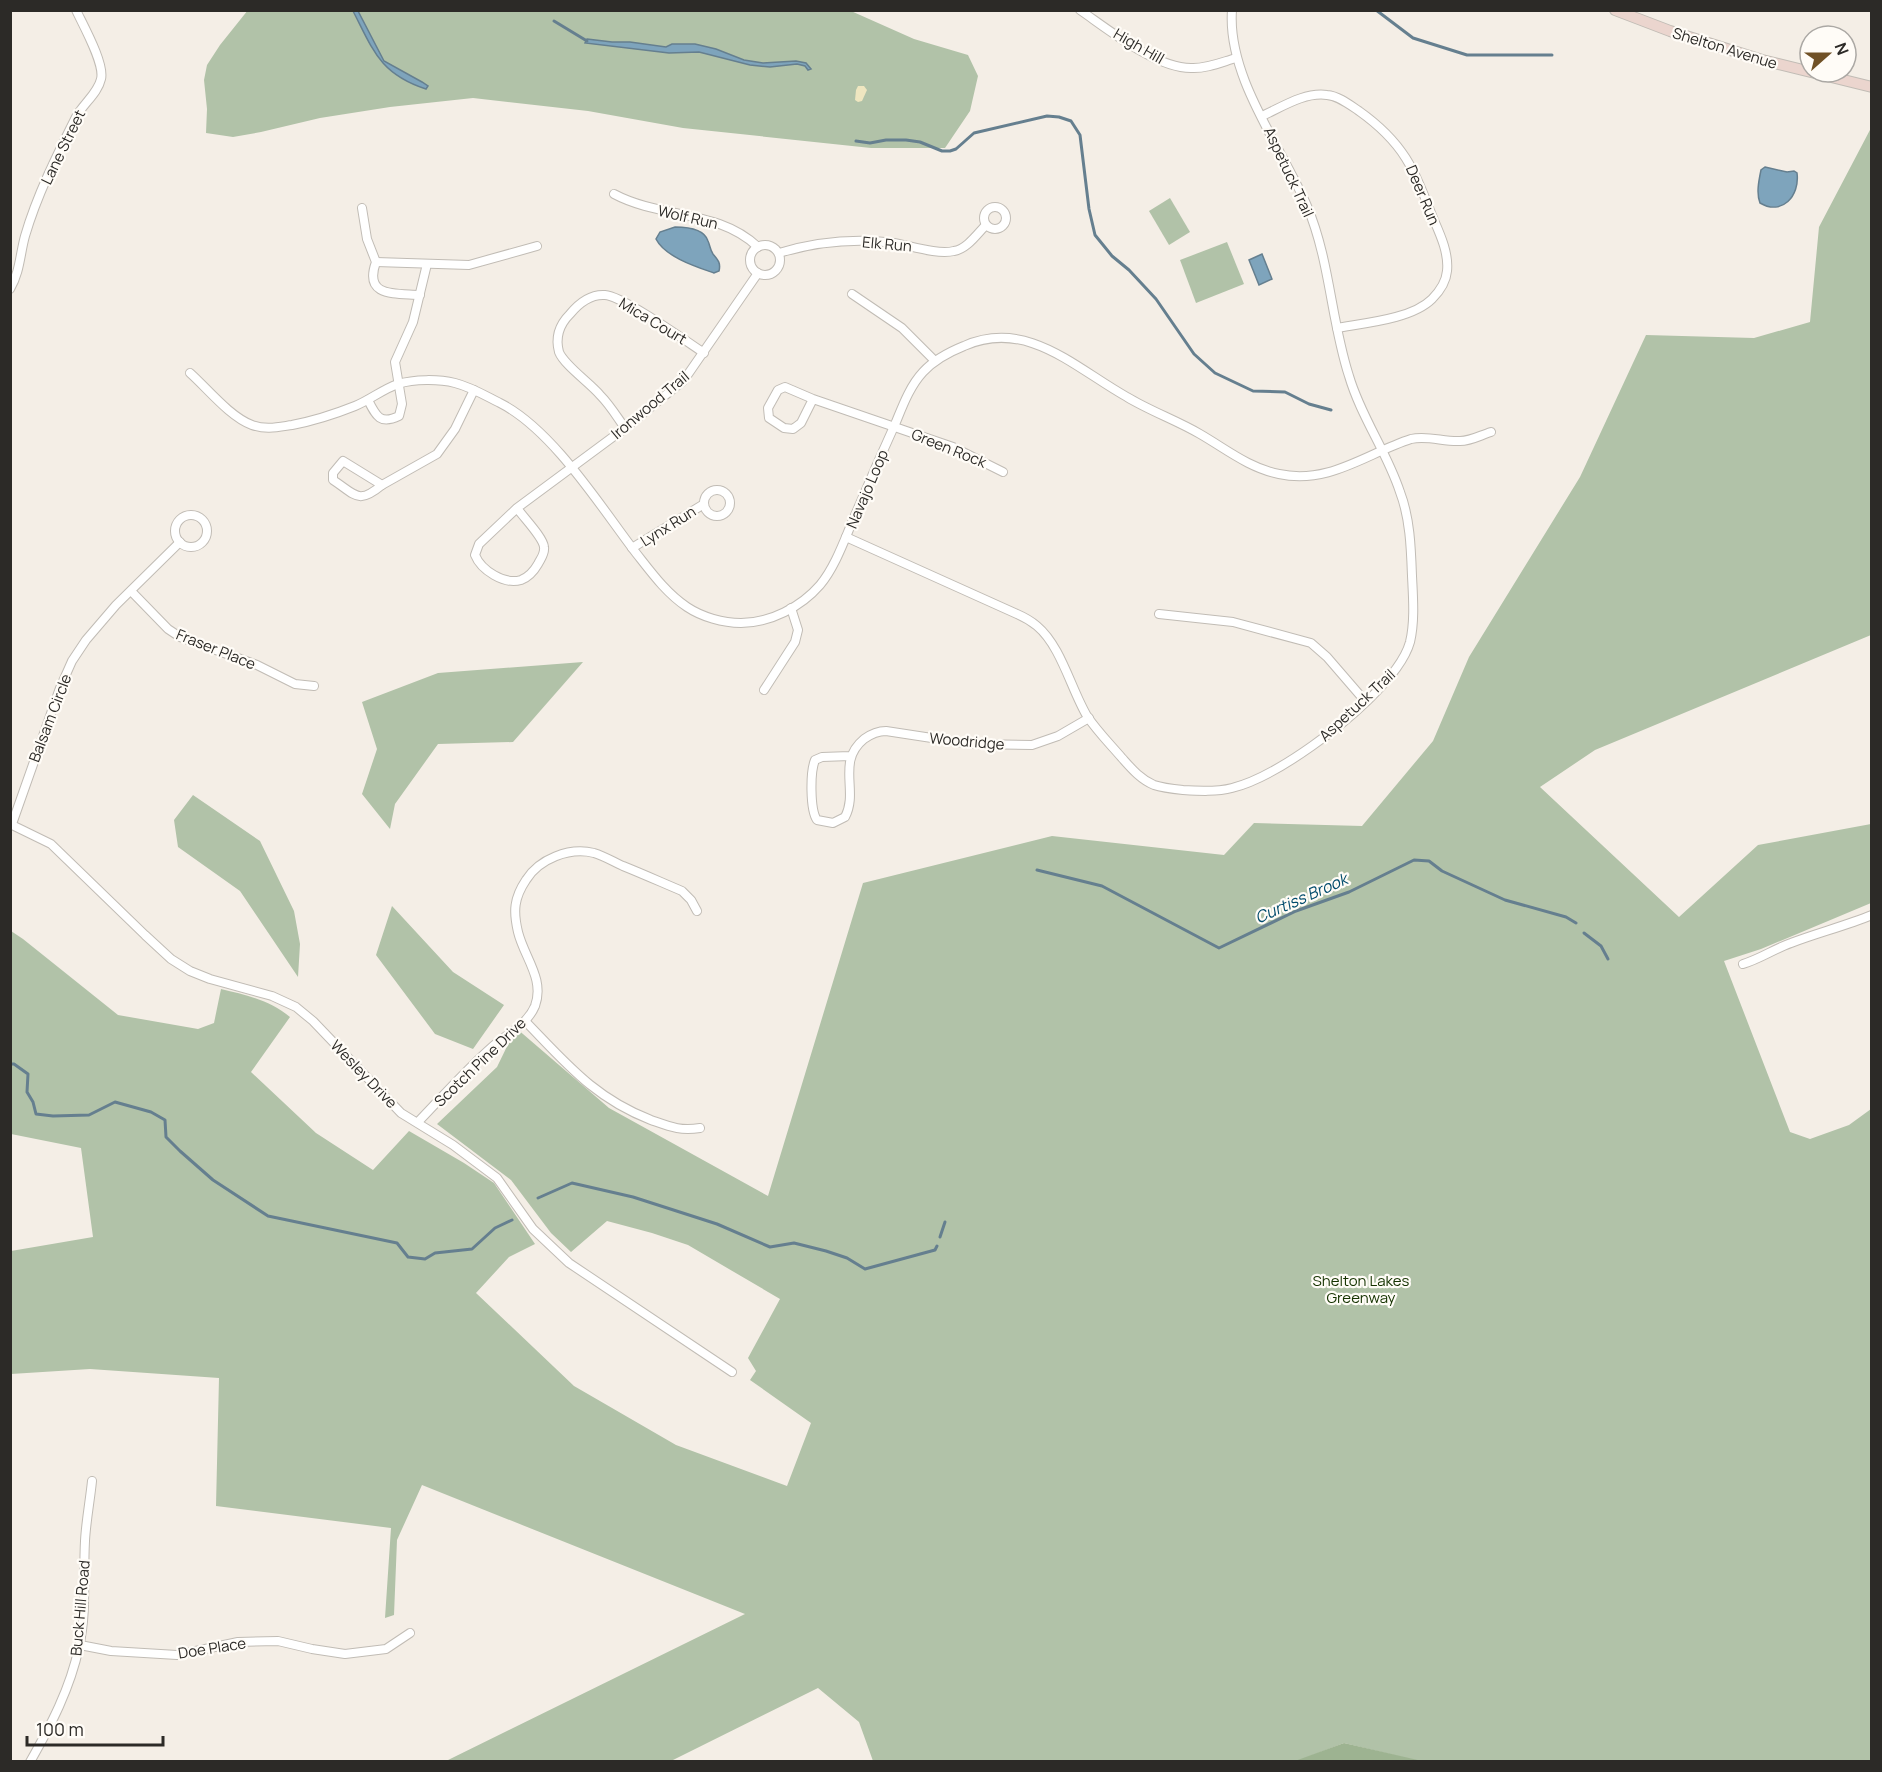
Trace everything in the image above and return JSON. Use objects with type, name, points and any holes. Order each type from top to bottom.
[{"type":"main road","name":"Shelton Avenue","points":[[1615,10],[1670,31],[1752,57],[1872,87]]},
{"type":"street","name":"Lane Street","points":[[10,289],[18,271],[25,237],[39,197],[77,115],[102,79],[101,67],[76,10]]},
{"type":"street","name":"High Hill","points":[[1080,10],[1148,55],[1174,66],[1201,68],[1236,58]]},
{"type":"street","name":"Aspetuck Trail","points":[[846,537],[1017,614],[1037,626],[1055,650],[1089,717],[1112,747],[1147,782],[1166,788],[1194,791],[1222,790],[1251,781],[1299,755],[1328,734],[1399,666],[1407,651],[1412,625],[1411,556],[1400,491],[1350,381],[1321,249],[1309,210],[1236,58],[1232,10]]},
{"type":"street","name":"Deer Run","points":[[1262,116],[1299,99],[1319,95],[1335,97],[1351,106],[1389,135],[1400,147],[1421,186],[1441,237],[1447,256],[1447,271],[1443,285],[1432,299],[1411,312],[1337,328]]},
{"type":"street","name":"Wolf Run","points":[[614,195],[641,206],[725,225],[746,236],[758,247]]},
{"type":"street","points":[[362,208],[367,239],[376,262],[371,274],[374,286],[380,291],[420,295]]},
{"type":"street","name":"Elk Run","points":[[779,253],[816,244],[861,241],[886,242],[952,252],[966,245],[986,225]]},
{"type":"street","points":[[376,262],[469,265],[537,246]]},
{"type":"street","points":[[770,246],[779,253],[780,262],[777,270],[766,275],[758,273],[752,266],[751,258],[758,247],[770,246]]},
{"type":"street","points":[[368,400],[381,420],[390,420],[399,416],[402,404],[395,362],[413,322],[426,264]]},
{"type":"street","name":"Ironwood Trail","points":[[517,508],[625,428],[684,380],[705,353],[758,273]]},
{"type":"street","points":[[852,294],[890,318],[935,361]]},
{"type":"street","name":"Mica Court","points":[[625,428],[603,397],[565,361],[559,351],[560,328],[581,303],[595,296],[609,295],[655,320],[705,353]]},
{"type":"street","name":"Navajo Loop","points":[[190,373],[243,421],[268,429],[310,422],[368,400],[398,384],[425,381],[452,382],[474,390],[506,406],[536,429],[572,468],[664,587],[684,605],[700,614],[723,621],[744,623],[771,618],[791,609],[813,593],[824,580],[846,537],[910,390],[920,375],[935,361],[963,346],[985,339],[1010,337],[1031,341],[1132,400],[1204,436],[1243,462],[1281,475],[1311,476],[1330,472],[1416,438],[1462,441],[1491,432]]},
{"type":"street","points":[[785,387],[813,399],[801,423],[793,429],[784,428],[769,418],[768,408],[778,390],[785,387]]},
{"type":"street","points":[[382,485],[343,461],[333,473],[333,480],[359,497],[368,496],[382,485],[437,454],[455,429],[474,390]]},
{"type":"street","name":"Green Rock","points":[[813,399],[953,447],[1003,472]]},
{"type":"street","name":"Lynx Run","points":[[632,548],[704,504]]},
{"type":"street","points":[[517,508],[544,544],[544,554],[532,573],[523,580],[513,581],[488,572],[478,564],[475,555],[479,544],[517,508]]},
{"type":"street","name":"Balsam Circle","points":[[11,824],[72,661],[108,613],[180,542]]},
{"type":"street","name":"Fraser Place","points":[[131,591],[168,629],[180,637],[257,665],[295,684],[314,686]]},
{"type":"street","points":[[764,690],[795,642],[798,630],[791,609]]},
{"type":"street","points":[[1159,614],[1233,622],[1311,643],[1327,657],[1365,701]]},
{"type":"street","name":"Woodridge","points":[[850,756],[867,737],[880,731],[971,744],[1032,745],[1058,736],[1089,717]]},
{"type":"street","points":[[850,756],[848,812],[838,822],[828,823],[817,820],[813,810],[815,760],[822,757],[850,756]]},
{"type":"street","name":"Wesley Drive","points":[[11,824],[51,844],[171,959],[190,971],[210,979],[272,996],[296,1007],[313,1021],[401,1113],[418,1122],[497,1178],[533,1229],[569,1263],[732,1372]]},
{"type":"street","name":"Scotch Pine Drive","points":[[418,1122],[492,1047],[525,1021],[534,1007],[537,982],[518,934],[515,915],[515,900],[532,871],[544,862],[561,855],[578,851],[595,853],[682,891],[697,911]]},
{"type":"street","points":[[1743,964],[1797,940],[1872,915]]},
{"type":"street","points":[[525,1021],[590,1086],[611,1101],[640,1116],[674,1128],[684,1131],[700,1128]]},
{"type":"street","name":"Buck Hill Road","points":[[30,1761],[59,1709],[80,1645],[85,1581],[85,1539],[92,1481]]},
{"type":"street","name":"Doe Place","points":[[80,1645],[111,1652],[177,1655],[238,1642],[278,1641],[345,1654],[386,1649],[410,1633]]},
{"type":"green space","points":[[248,10],[851,11],[914,39],[968,55],[978,76],[970,111],[945,148],[871,148],[683,128],[588,111],[473,98],[390,107],[320,118],[233,137],[206,133],[207,109],[204,80],[207,65]]},
{"type":"green space","name":"Shelton Lakes Greenway","points":[[1871,128],[1871,635],[1595,750],[1540,787],[1679,917],[1758,845],[1871,824],[1871,903],[1761,949],[1724,961],[1790,1132],[1810,1139],[1849,1125],[1871,1109],[1871,1761],[1422,1762],[1344,1743],[1295,1762],[873,1761],[859,1722],[818,1688],[671,1761],[446,1761],[745,1614],[422,1485],[397,1540],[394,1615],[385,1618],[391,1528],[216,1506],[219,1378],[90,1369],[11,1374],[11,1251],[93,1237],[81,1148],[11,1134],[11,931],[118,1015],[198,1029],[214,1023],[221,989],[257,999],[282,1011],[290,1017],[251,1072],[316,1133],[373,1170],[409,1131],[494,1183],[535,1244],[509,1257],[476,1293],[574,1386],[676,1445],[787,1486],[811,1423],[750,1380],[756,1371],[748,1358],[780,1299],[688,1245],[607,1221],[571,1252],[551,1233],[511,1180],[437,1124],[497,1067],[516,1028],[609,1108],[768,1196],[863,883],[1052,836],[1224,855],[1254,823],[1362,826],[1433,741],[1469,657],[1580,477],[1646,335],[1754,338],[1810,322],[1819,227]]},
{"type":"green space","points":[[1170,198],[1190,232],[1169,245],[1149,211]]},
{"type":"green space","points":[[1227,242],[1244,284],[1196,303],[1180,260]]},
{"type":"green space","points":[[583,662],[513,742],[438,744],[395,804],[390,829],[362,794],[377,749],[362,702],[438,673]]},
{"type":"green space","points":[[193,795],[260,841],[294,911],[300,944],[298,977],[240,891],[178,847],[174,820]]},
{"type":"green space","points":[[392,906],[453,972],[504,1005],[473,1049],[435,1034],[376,955]]},
{"type":"green space","points":[[1344,1743],[1422,1761],[1295,1761]]},
{"type":"sand","points":[[858,86],[864,86],[867,90],[862,101],[858,102],[855,100]]},
{"type":"water","points":[[353,11],[358,11],[384,61],[428,86],[426,89],[410,83],[388,68],[373,49]]},
{"type":"water","points":[[587,39],[666,47],[672,44],[695,44],[744,60],[763,63],[796,61],[806,63],[811,69],[808,70],[805,66],[797,64],[770,67],[750,65],[699,52],[669,53],[585,43]]},
{"type":"water","points":[[1765,167],[1797,173],[1796,189],[1788,201],[1782,205],[1775,207],[1760,203],[1759,182],[1761,170]]},
{"type":"water","points":[[675,227],[689,228],[703,233],[719,262],[719,271],[714,273],[691,264],[674,256],[660,245],[656,239],[660,232]]},
{"type":"water","points":[[1262,254],[1272,279],[1259,285],[1249,260]]},
{"type":"waterway","points":[[1376,10],[1413,38],[1467,55],[1552,55]]},
{"type":"waterway","points":[[554,21],[587,41]]},
{"type":"waterway","points":[[856,141],[870,143],[906,140],[920,142],[942,151],[950,151],[956,149],[974,133],[1047,116],[1071,121],[1080,135],[1089,209],[1095,235],[1112,256],[1129,270],[1156,299],[1194,354],[1215,373],[1253,391],[1285,392],[1309,404],[1331,410]]},
{"type":"waterway","name":"Curtiss Brook","points":[[1037,870],[1102,886],[1219,948],[1296,911],[1349,892],[1414,860],[1429,861],[1442,871],[1505,900],[1566,917],[1576,923]]},
{"type":"waterway","name":"Curtiss Brook","points":[[1584,933],[1601,946],[1608,959]]},
{"type":"waterway","points":[[10,1064],[14,1064],[28,1074],[27,1092],[36,1114],[89,1115],[115,1102],[151,1112],[165,1120],[166,1137],[180,1151],[213,1180],[268,1216],[397,1243],[408,1257],[425,1259],[435,1253],[472,1249],[495,1228],[512,1220]]},
{"type":"waterway","points":[[538,1198],[572,1183],[633,1197],[717,1224],[770,1247],[794,1243],[826,1251],[847,1258],[865,1269],[935,1250],[937,1246]]},
{"type":"waterway","points":[[940,1237],[945,1222]]}]
